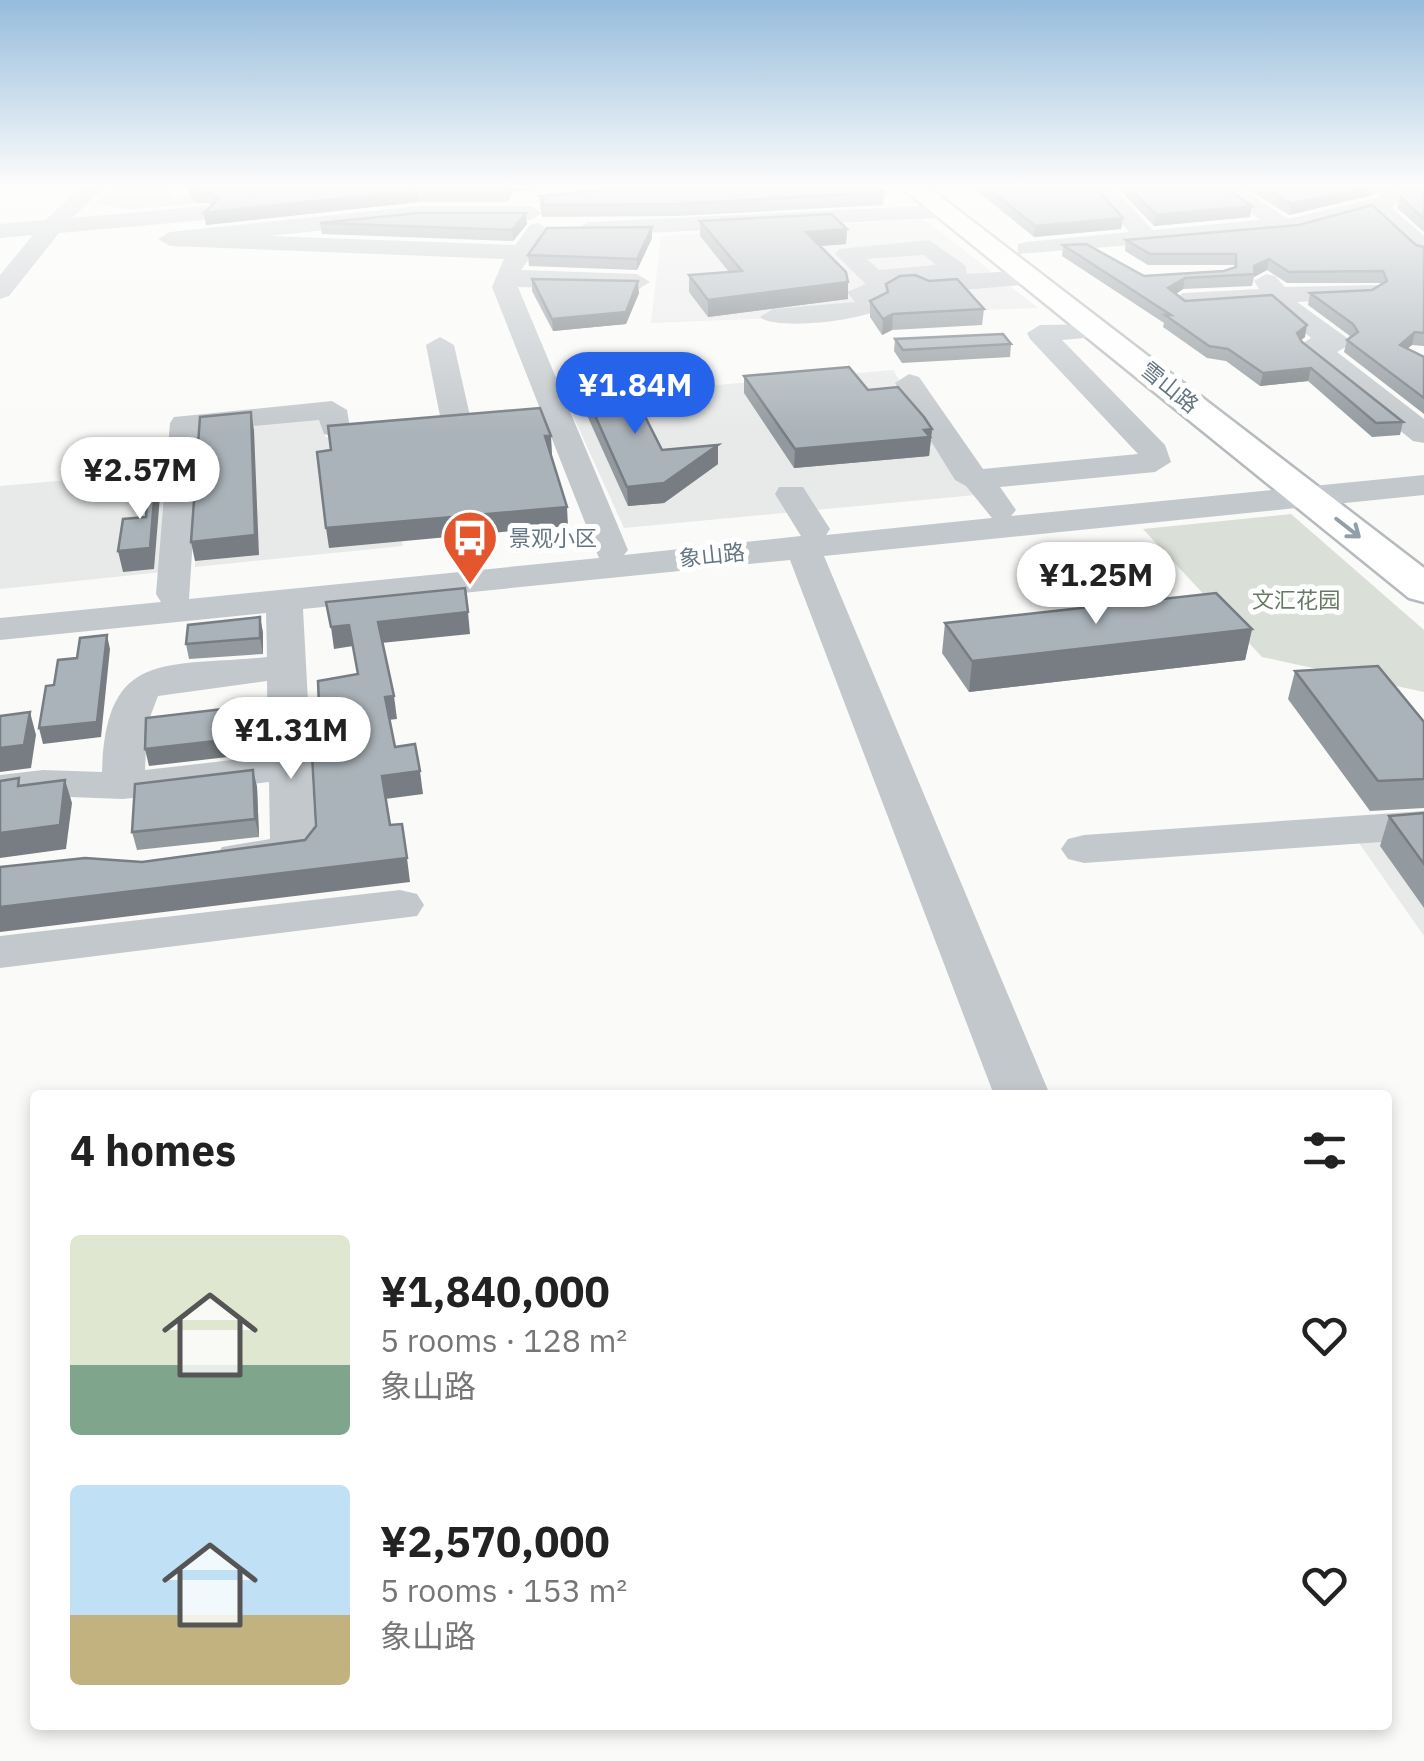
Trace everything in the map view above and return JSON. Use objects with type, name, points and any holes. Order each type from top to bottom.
[{"type":"main road","name":"雪山路","points":[[1035,269],[1098,330],[1316,486],[1424,553]]},
{"type":"main road","name":"雪山路","points":[[1037,269],[1316,486],[1424,589]]},
{"type":"street","points":[[0,291],[18,269]]},
{"type":"street","points":[[511,269],[505,287],[610,550]]},
{"type":"street","points":[[773,317],[864,309],[872,304],[860,292],[878,283],[982,269]]},
{"type":"street","points":[[1248,269],[1337,344],[1312,346],[1424,434]]},
{"type":"street","points":[[506,277],[637,282]]},
{"type":"street","points":[[1309,324],[1281,326],[1250,315],[1190,310],[1277,294],[1368,290]]},
{"type":"street","points":[[978,479],[1149,466],[1157,459],[1031,333],[1098,330]]},
{"type":"street","points":[[440,345],[455,416]]},
{"type":"street","points":[[909,384],[966,473],[978,479],[999,510]]},
{"type":"street","points":[[174,594],[185,424],[332,410],[335,428]]},
{"type":"street","points":[[420,419],[553,410]]},
{"type":"street","name":"象山路","points":[[0,629],[808,538],[1316,486],[1424,470]]},
{"type":"street","name":"象山路","points":[[0,613],[610,550],[808,538],[999,510],[1316,486],[1424,484]]},
{"type":"street","points":[[791,494],[1020,1090]]},
{"type":"street","points":[[202,862],[293,850],[284,600]]},
{"type":"street","points":[[123,786],[130,701],[140,688],[156,681],[286,667]]},
{"type":"street","points":[[0,788],[43,783],[123,786],[290,767]]},
{"type":"street","points":[[1084,849],[1424,825]]},
{"type":"street","points":[[0,952],[400,905]]},
{"type":"shaded area","points":[[657,269],[988,269],[1038,308],[651,323]]},
{"type":"shaded area","points":[[893,370],[975,495],[624,528],[565,398]]},
{"type":"shaded area","points":[[322,414],[325,437],[379,433],[403,546],[195,567],[197,425]]},
{"type":"shaded area","points":[[184,470],[181,570],[0,589],[0,486]]},
{"type":"shaded area","points":[[1424,835],[1424,936],[1357,840]]},
{"type":"green space","name":"文汇花园","points":[[1291,514],[1424,630],[1424,692],[1262,657],[1143,529]]},
{"type":"building","points":[[843,269],[848,282],[708,300],[689,275]]},
{"type":"building","points":[[1100,269],[1132,269],[1144,276],[1254,269],[1255,274],[1185,278],[1168,288],[1185,301],[1272,295],[1307,325],[1297,333],[1302,342],[1403,422],[1376,423],[1311,368],[1263,373],[1228,349],[1209,346],[1165,315],[1171,315]]},
{"type":"building","points":[[1285,269],[1424,269],[1424,333],[1415,332],[1400,345],[1424,357],[1424,398],[1347,340],[1358,332],[1353,324],[1310,293],[1372,290],[1387,281],[1383,271]]},
{"type":"building","points":[[915,275],[929,281],[957,279],[984,309],[893,314],[883,319],[870,301],[888,292],[886,284],[900,276]]},
{"type":"building","points":[[532,279],[638,281],[626,312],[552,319]]},
{"type":"building","points":[[1003,334],[1011,344],[903,350],[895,339]]},
{"type":"building","points":[[849,367],[868,390],[898,387],[932,429],[924,430],[930,437],[795,449],[744,376]]},
{"type":"building","points":[[627,381],[662,450],[718,445],[664,483],[627,487],[581,384]]},
{"type":"building","points":[[540,408],[551,436],[545,436],[567,507],[326,528],[317,452],[331,450],[328,426]]},
{"type":"building","points":[[251,412],[255,535],[191,542],[200,417]]},
{"type":"building","points":[[150,465],[157,465],[150,548],[118,551],[123,519],[146,517]]},
{"type":"building","points":[[465,588],[468,612],[378,622],[394,696],[385,697],[395,747],[415,744],[420,771],[382,776],[390,825],[402,824],[407,858],[0,907],[0,867],[85,858],[142,862],[305,840],[316,826],[312,756],[321,755],[318,681],[358,674],[349,625],[331,627],[326,602]]},
{"type":"building","points":[[1216,593],[1252,629],[972,661],[945,623]]},
{"type":"building","points":[[260,617],[260,638],[186,644],[188,625]]},
{"type":"building","points":[[107,635],[97,722],[39,728],[46,686],[54,685],[58,660],[77,658],[80,638]]},
{"type":"building","points":[[1378,666],[1424,722],[1424,779],[1378,781],[1295,671]]},
{"type":"building","points":[[249,706],[251,737],[145,749],[146,718]]},
{"type":"building","points":[[30,712],[24,745],[0,748],[0,716]]},
{"type":"building","points":[[253,770],[255,819],[132,832],[135,784]]},
{"type":"building","points":[[19,778],[18,786],[65,780],[60,825],[0,833],[0,781]]},
{"type":"building","points":[[1424,813],[1424,864],[1389,816]]},
{"type":"place","name":"景观小区","points":[[470,587]]}]
